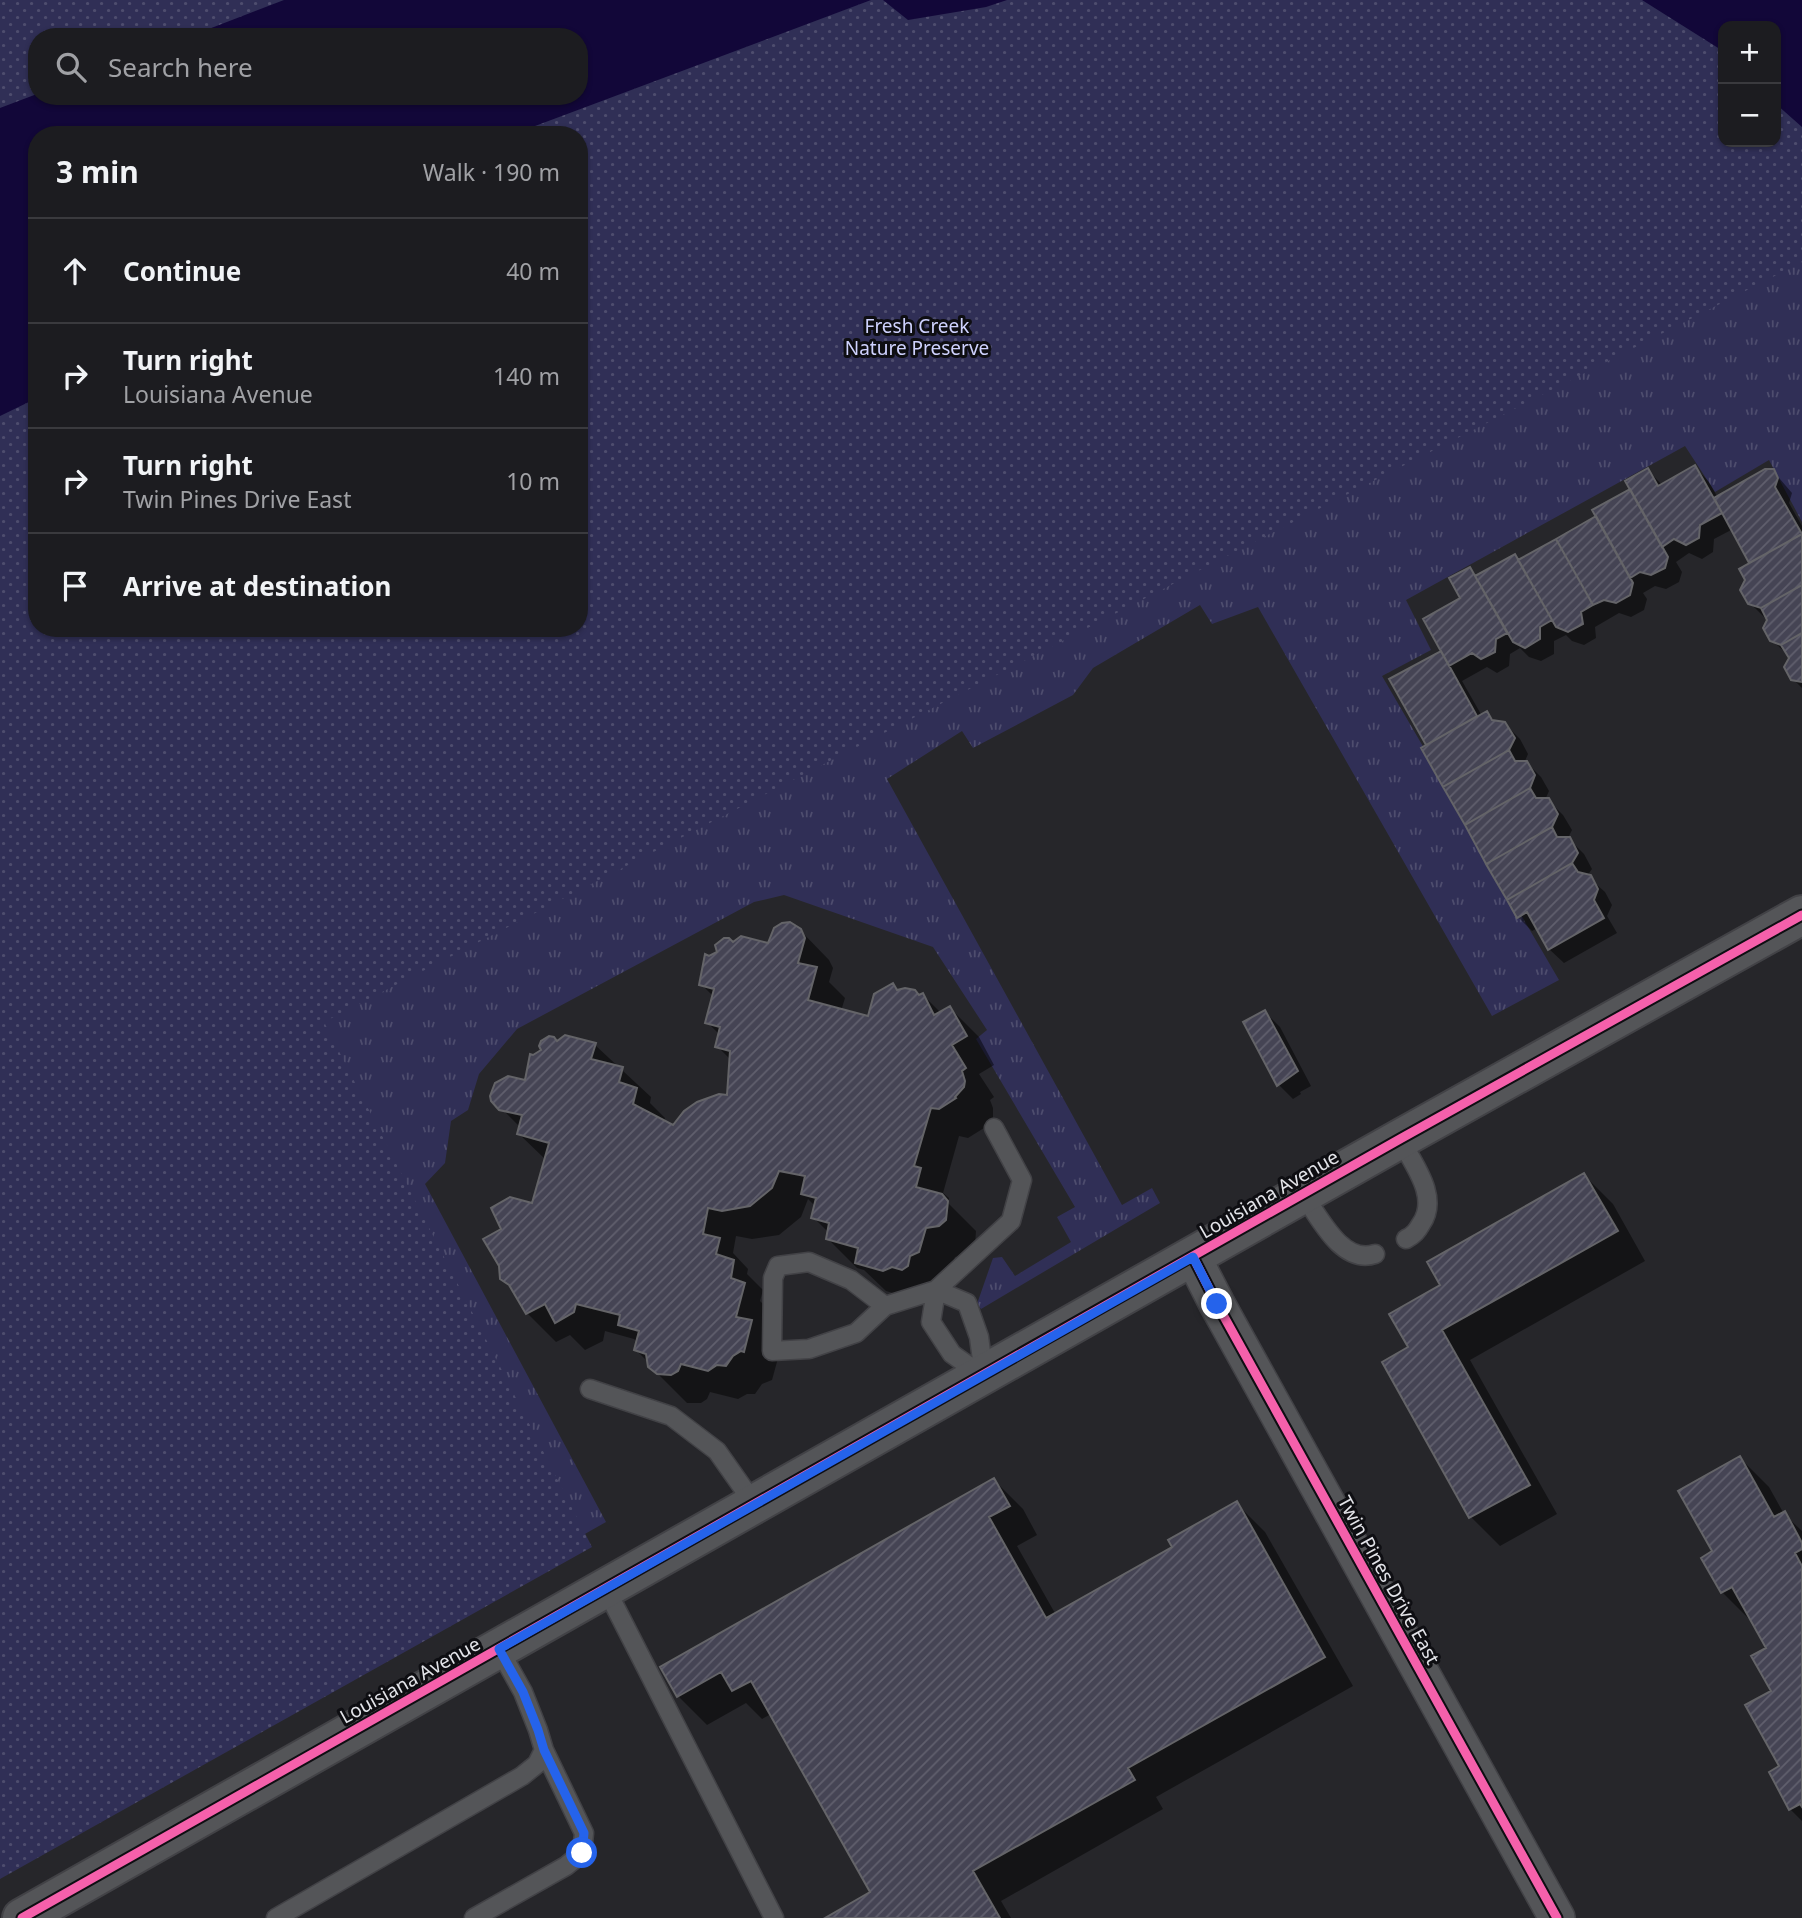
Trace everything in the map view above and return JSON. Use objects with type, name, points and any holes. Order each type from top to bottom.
[{"type":"street","name":"Louisiana Avenue","points":[[22,1918],[1802,915]]},
{"type":"street","name":"Twin Pines Drive East","points":[[1193,1257],[1557,1918]]},
{"type":"lane","points":[[885,1306],[851,1280],[809,1262],[778,1266],[773,1278],[772,1352],[809,1349],[856,1333],[885,1306],[936,1290],[1011,1221],[1022,1180],[994,1128]]},
{"type":"lane","points":[[1401,1139],[1429,1196],[1427,1216],[1413,1236],[1406,1239]]},
{"type":"lane","points":[[1303,1194],[1340,1245],[1353,1255],[1367,1257],[1375,1254]]},
{"type":"lane","points":[[936,1290],[931,1322],[952,1354],[984,1376]]},
{"type":"lane","points":[[936,1290],[967,1303],[979,1337],[984,1376]]},
{"type":"lane","points":[[590,1390],[671,1416],[717,1451],[755,1505]]},
{"type":"lane","points":[[606,1589],[774,1918]]},
{"type":"lane","points":[[474,1918],[566,1866],[582,1853],[584,1833],[544,1750],[523,1692],[499,1649]]},
{"type":"lane","points":[[276,1918],[522,1776],[537,1764],[544,1750]]},
{"type":"green space","points":[[0,0],[350,0],[282,28],[28,28],[30,105],[0,143]]},
{"type":"green space","name":"Fresh Creek Nature Preserve","points":[[800,0],[1696,0],[1718,21],[1718,147],[1781,147],[1781,74],[1802,86],[1802,262],[324,1022],[592,1547],[0,1879],[0,383],[28,369],[28,637],[588,637],[588,126],[481,126],[550,105],[588,105],[588,92]]},
{"type":"green space","name":"Fresh Creek Nature Preserve","points":[[1781,143],[1802,145],[1802,522],[1769,460],[1715,492],[1685,446],[1406,600],[1431,650],[1382,676],[1559,980],[1492,1016],[1258,607],[1212,624],[1200,605],[1093,668],[1073,695],[973,748],[962,731],[887,779],[1122,1205],[1152,1188],[1160,1203],[981,1309],[977,1304],[993,1258],[1002,1257],[1015,1276],[1071,1242],[1057,1217],[1075,1207],[976,1039],[987,1030],[933,947],[784,895],[754,902],[517,1029],[479,1074],[468,1110],[451,1121],[445,1163],[425,1184],[606,1522],[0,1865],[0,455],[28,586],[28,637],[588,637],[588,624],[1718,144],[1718,147],[1781,147]]},
{"type":"shaded area","points":[[284,0],[871,0],[535,126],[28,126],[28,402],[0,416],[0,108],[28,97],[28,105],[588,105],[588,28],[211,28]]},
{"type":"shaded area","points":[[883,0],[1007,0],[986,7],[908,20]]},
{"type":"shaded area","points":[[1642,0],[1802,0],[1802,127],[1781,108],[1781,21],[1718,21],[1718,48]]},
{"type":"building","points":[[1695,465],[1722,513],[1700,525],[1699,538],[1686,545],[1674,539],[1662,547],[1625,481],[1648,468],[1658,486]]},
{"type":"building","points":[[1765,469],[1774,469],[1778,478],[1775,487],[1802,534],[1749,563],[1714,498]]},
{"type":"building","points":[[1630,489],[1668,557],[1665,568],[1651,575],[1640,572],[1630,578],[1592,510]]},
{"type":"building","points":[[1596,516],[1633,583],[1630,595],[1616,603],[1604,600],[1593,605],[1556,539]]},
{"type":"building","points":[[1802,534],[1802,585],[1761,608],[1748,604],[1740,590],[1745,580],[1739,569]]},
{"type":"building","points":[[1556,539],[1593,605],[1581,612],[1583,624],[1568,632],[1556,627],[1518,560]]},
{"type":"building","points":[[1515,554],[1552,620],[1540,627],[1540,639],[1525,648],[1513,642],[1475,576]]},
{"type":"building","points":[[1470,567],[1507,633],[1496,639],[1495,652],[1481,659],[1472,653],[1449,666],[1423,619],[1460,598],[1449,578]]},
{"type":"building","points":[[1802,585],[1802,633],[1781,645],[1770,641],[1763,628],[1767,620],[1761,608]]},
{"type":"building","points":[[1802,633],[1802,682],[1791,680],[1784,667],[1789,658],[1781,645]]},
{"type":"building","points":[[1441,651],[1477,716],[1426,745],[1389,679]]},
{"type":"building","points":[[1487,711],[1492,720],[1505,722],[1515,738],[1509,750],[1443,787],[1421,748]]},
{"type":"building","points":[[1509,750],[1515,761],[1527,761],[1535,775],[1530,788],[1465,825],[1443,787]]},
{"type":"building","points":[[1530,788],[1536,798],[1549,798],[1558,814],[1552,827],[1486,864],[1465,825]]},
{"type":"building","points":[[1552,827],[1557,837],[1570,837],[1578,853],[1572,863],[1507,900],[1486,864]]},
{"type":"building","points":[[1572,863],[1578,872],[1591,875],[1598,889],[1594,900],[1604,918],[1548,950],[1527,912],[1517,918],[1507,900]]},
{"type":"building","points":[[790,922],[801,929],[805,938],[798,963],[817,967],[808,1000],[868,1016],[874,994],[893,983],[897,990],[905,988],[915,990],[919,995],[923,993],[934,1015],[950,1006],[967,1036],[952,1045],[966,1068],[962,1071],[964,1087],[956,1098],[939,1109],[931,1108],[914,1166],[921,1168],[916,1187],[942,1194],[948,1201],[946,1220],[939,1226],[926,1228],[919,1252],[910,1256],[908,1266],[902,1270],[892,1267],[883,1271],[855,1263],[858,1248],[826,1239],[829,1223],[811,1218],[816,1198],[801,1194],[805,1176],[779,1171],[772,1188],[750,1206],[722,1211],[708,1208],[703,1234],[720,1238],[716,1254],[734,1260],[731,1278],[745,1283],[736,1317],[752,1320],[744,1352],[733,1356],[726,1366],[717,1365],[708,1371],[681,1364],[678,1371],[671,1375],[657,1374],[648,1367],[646,1354],[634,1350],[639,1331],[618,1325],[620,1315],[576,1304],[574,1312],[555,1323],[545,1304],[526,1314],[509,1285],[500,1279],[499,1266],[483,1239],[501,1229],[491,1208],[510,1197],[532,1203],[549,1143],[517,1134],[522,1115],[499,1110],[491,1101],[495,1083],[508,1076],[525,1080],[530,1054],[541,1050],[541,1041],[549,1036],[557,1041],[565,1035],[596,1043],[591,1059],[623,1067],[619,1082],[637,1088],[633,1104],[673,1125],[684,1111],[697,1102],[719,1094],[727,1095],[730,1051],[715,1047],[720,1027],[705,1023],[714,989],[699,985],[705,954],[709,956],[717,952],[715,945],[724,938],[733,942],[741,936],[768,943],[774,928]]},
{"type":"building","points":[[1265,1010],[1298,1071],[1277,1086],[1243,1022]]},
{"type":"building","points":[[1584,1173],[1618,1231],[1442,1330],[1530,1485],[1469,1518],[1382,1362],[1408,1347],[1389,1314],[1440,1285],[1427,1262]]},
{"type":"building","points":[[1740,1456],[1774,1517],[1785,1511],[1802,1543],[1802,1549],[1795,1553],[1802,1566],[1802,1807],[1800,1804],[1789,1810],[1769,1772],[1779,1766],[1745,1705],[1771,1691],[1751,1656],[1766,1648],[1732,1587],[1721,1593],[1701,1558],[1712,1551],[1678,1491]]},
{"type":"building","points":[[994,1478],[1010,1506],[989,1517],[1046,1618],[1172,1547],[1168,1540],[1237,1501],[1325,1657],[1128,1768],[1135,1780],[973,1871],[1000,1918],[825,1918],[870,1892],[751,1681],[732,1691],[721,1672],[677,1697],[660,1667]]},
{"type":"cycle path","points":[[22,1918],[1400,1139],[1802,915]]},
{"type":"cycle path","points":[[1193,1257],[1557,1918]]},
{"type":"route","points":[[582,1853],[584,1833],[544,1750],[523,1692],[499,1649],[1193,1257],[1217,1304]]}]
